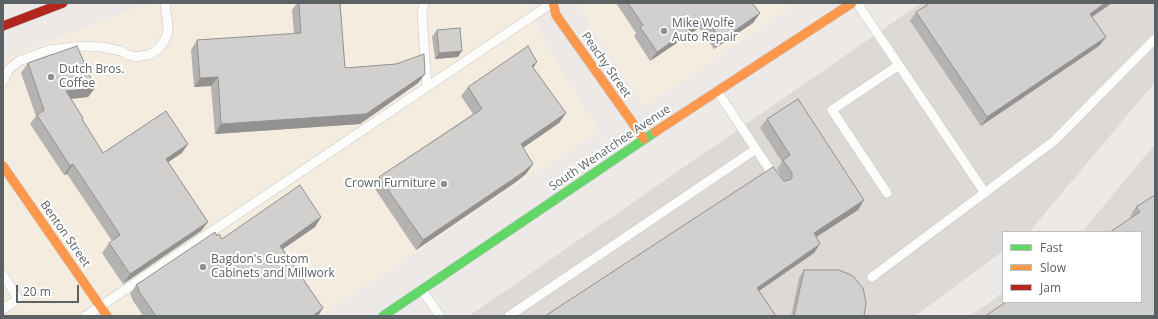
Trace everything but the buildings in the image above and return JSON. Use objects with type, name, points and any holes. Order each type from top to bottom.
[{"type":"main road","points":[[3,26],[63,3]]},
{"type":"main road","name":"Peachy Street","points":[[552,3],[556,14],[644,139]]},
{"type":"main road","name":"South Wenatchee Avenue","points":[[384,316],[644,139],[852,3]]},
{"type":"main road","name":"Benton Street","points":[[3,166],[107,316]]},
{"type":"lane","points":[[3,81],[9,69],[19,61],[49,50],[82,46],[101,47],[121,51],[136,57],[151,54],[164,43],[167,35],[168,26],[165,3]]},
{"type":"lane","points":[[424,3],[422,14],[427,87]]},
{"type":"lane","points":[[86,316],[552,3]]},
{"type":"lane","points":[[857,3],[985,193]]},
{"type":"lane","points":[[872,277],[1054,141],[1155,39]]},
{"type":"lane","points":[[887,193],[832,110],[898,65]]},
{"type":"lane","points":[[717,91],[780,185]]},
{"type":"lane","points":[[509,316],[756,149]]},
{"type":"lane","points":[[3,275],[18,299],[3,309]]},
{"type":"lane","points":[[422,290],[440,316]]},
{"type":"shaded area","points":[[149,3],[529,3],[544,41],[599,131],[320,316],[3,316],[3,59]]},
{"type":"shaded area","points":[[578,3],[797,3],[644,107],[584,16]]},
{"type":"shaded area","points":[[921,3],[1155,3],[1155,82],[1030,231],[1002,231],[1002,252],[915,316],[469,316]]},
{"type":"shaded area","points":[[1155,144],[1155,316],[970,316],[1002,294],[1002,303],[1142,303],[1142,231],[1083,231]]},
{"type":"railway","points":[[1044,231],[1155,98]]},
{"type":"railway","points":[[1064,231],[1112,180],[1155,127]]},
{"type":"railway","points":[[934,316],[1002,264]]},
{"type":"railway","points":[[959,316],[1002,287]]},
{"type":"traffic: fast","points":[[383,316],[655,132]]},
{"type":"traffic: slow","points":[[553,3],[556,15],[644,139]]},
{"type":"traffic: slow","points":[[655,132],[852,3]]},
{"type":"traffic: slow","points":[[3,166],[107,316]]},
{"type":"traffic: jam","points":[[3,26],[63,3]]},
{"type":"place","name":"Mike Wolfe Auto Repair","points":[[664,31]]},
{"type":"place","name":"Dutch Bros. Coffee","points":[[51,77]]},
{"type":"place","name":"Crown Furniture","points":[[444,184]]},
{"type":"place","name":"Bagdon's Custom Cabinets and Millwork","points":[[203,267]]}]
